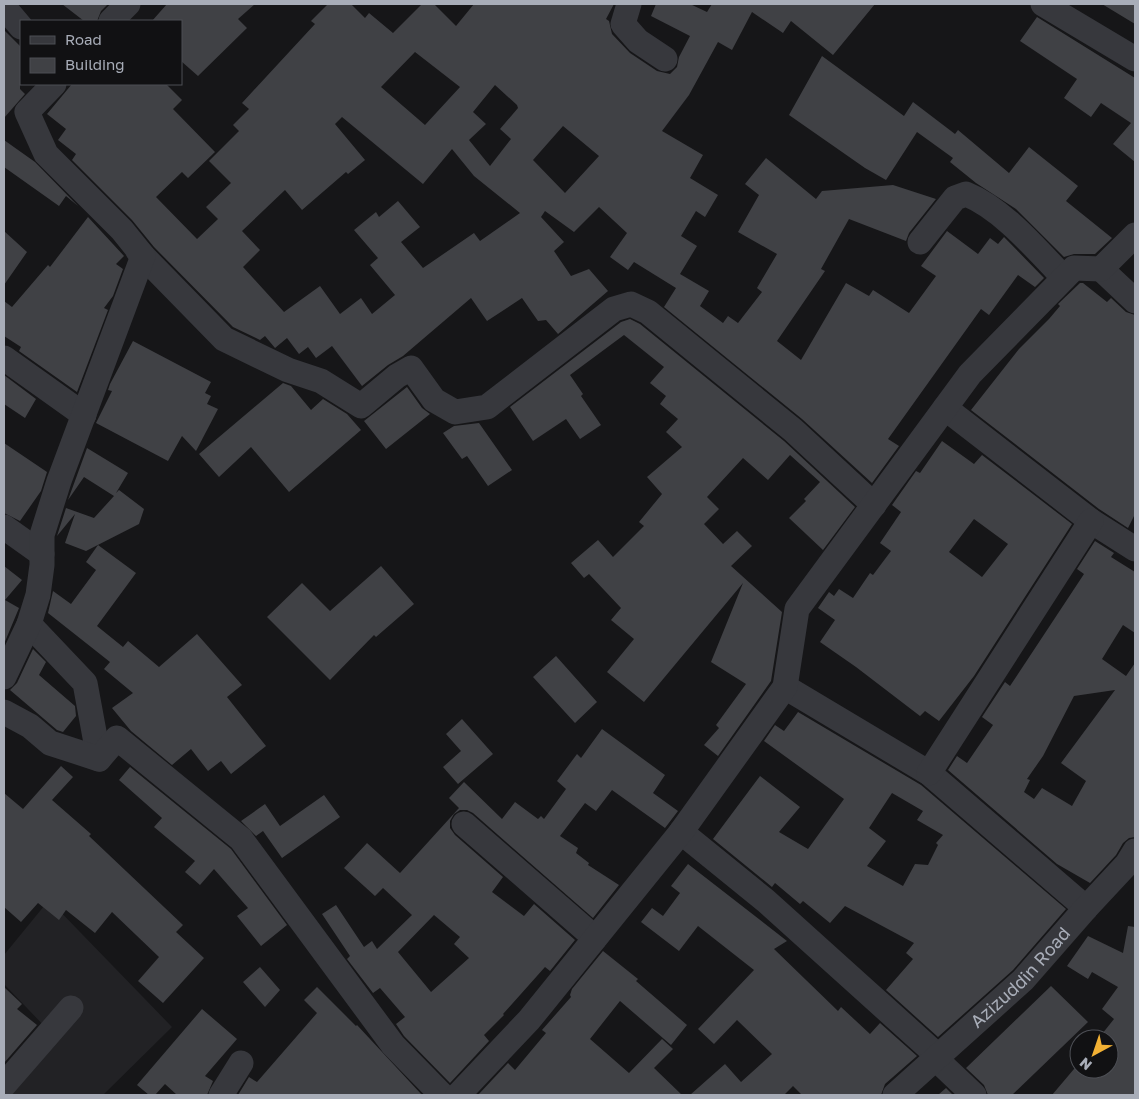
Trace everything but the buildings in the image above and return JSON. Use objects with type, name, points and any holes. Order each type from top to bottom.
[{"type":"street","points":[[113,20],[128,4]]},
{"type":"street","points":[[628,4],[623,24],[638,41],[665,59]]},
{"type":"street","points":[[1043,4],[1135,59]]},
{"type":"street","points":[[4,8],[20,26]]},
{"type":"street","points":[[53,85],[27,112],[46,154],[122,230],[138,251],[224,339],[288,370],[320,380],[361,406],[397,376],[411,368],[434,400],[455,412],[487,408],[614,309],[631,304],[648,312],[792,430],[874,505]]},
{"type":"street","points":[[920,242],[955,198],[966,194],[980,199],[1019,233],[1064,278]]},
{"type":"street","points":[[1101,269],[1135,235]]},
{"type":"street","points":[[4,678],[29,624],[38,595],[36,543],[143,256],[138,251]]},
{"type":"street","points":[[458,1095],[529,1020],[681,832],[785,686],[797,609],[970,374],[1074,268],[1101,269],[1135,300]]},
{"type":"street","points":[[4,358],[84,415]]},
{"type":"street","points":[[945,408],[1091,521],[1133,543]]},
{"type":"street","points":[[929,773],[1091,521]]},
{"type":"street","points":[[4,527],[36,543]]},
{"type":"street","points":[[29,624],[84,683],[99,759]]},
{"type":"street","points":[[785,686],[929,773],[1086,908]]},
{"type":"street","points":[[4,712],[30,726],[50,743],[99,759]]},
{"type":"street","points":[[99,759],[118,738],[241,839],[394,1045],[442,1095]]},
{"type":"street","points":[[464,824],[595,938]]},
{"type":"street","points":[[681,832],[766,901],[937,1058],[974,1095]]},
{"type":"street","name":"Azizuddin Road","points":[[895,1095],[1023,980],[1086,908],[1133,860]]},
{"type":"street","points":[[4,1085],[71,1008]]},
{"type":"street","points":[[221,1095],[241,1063]]},
{"type":"shaded area","points":[[49,900],[172,1027],[103,1095],[10,1095],[4,1089],[49,1031],[4,984],[4,955]]}]
